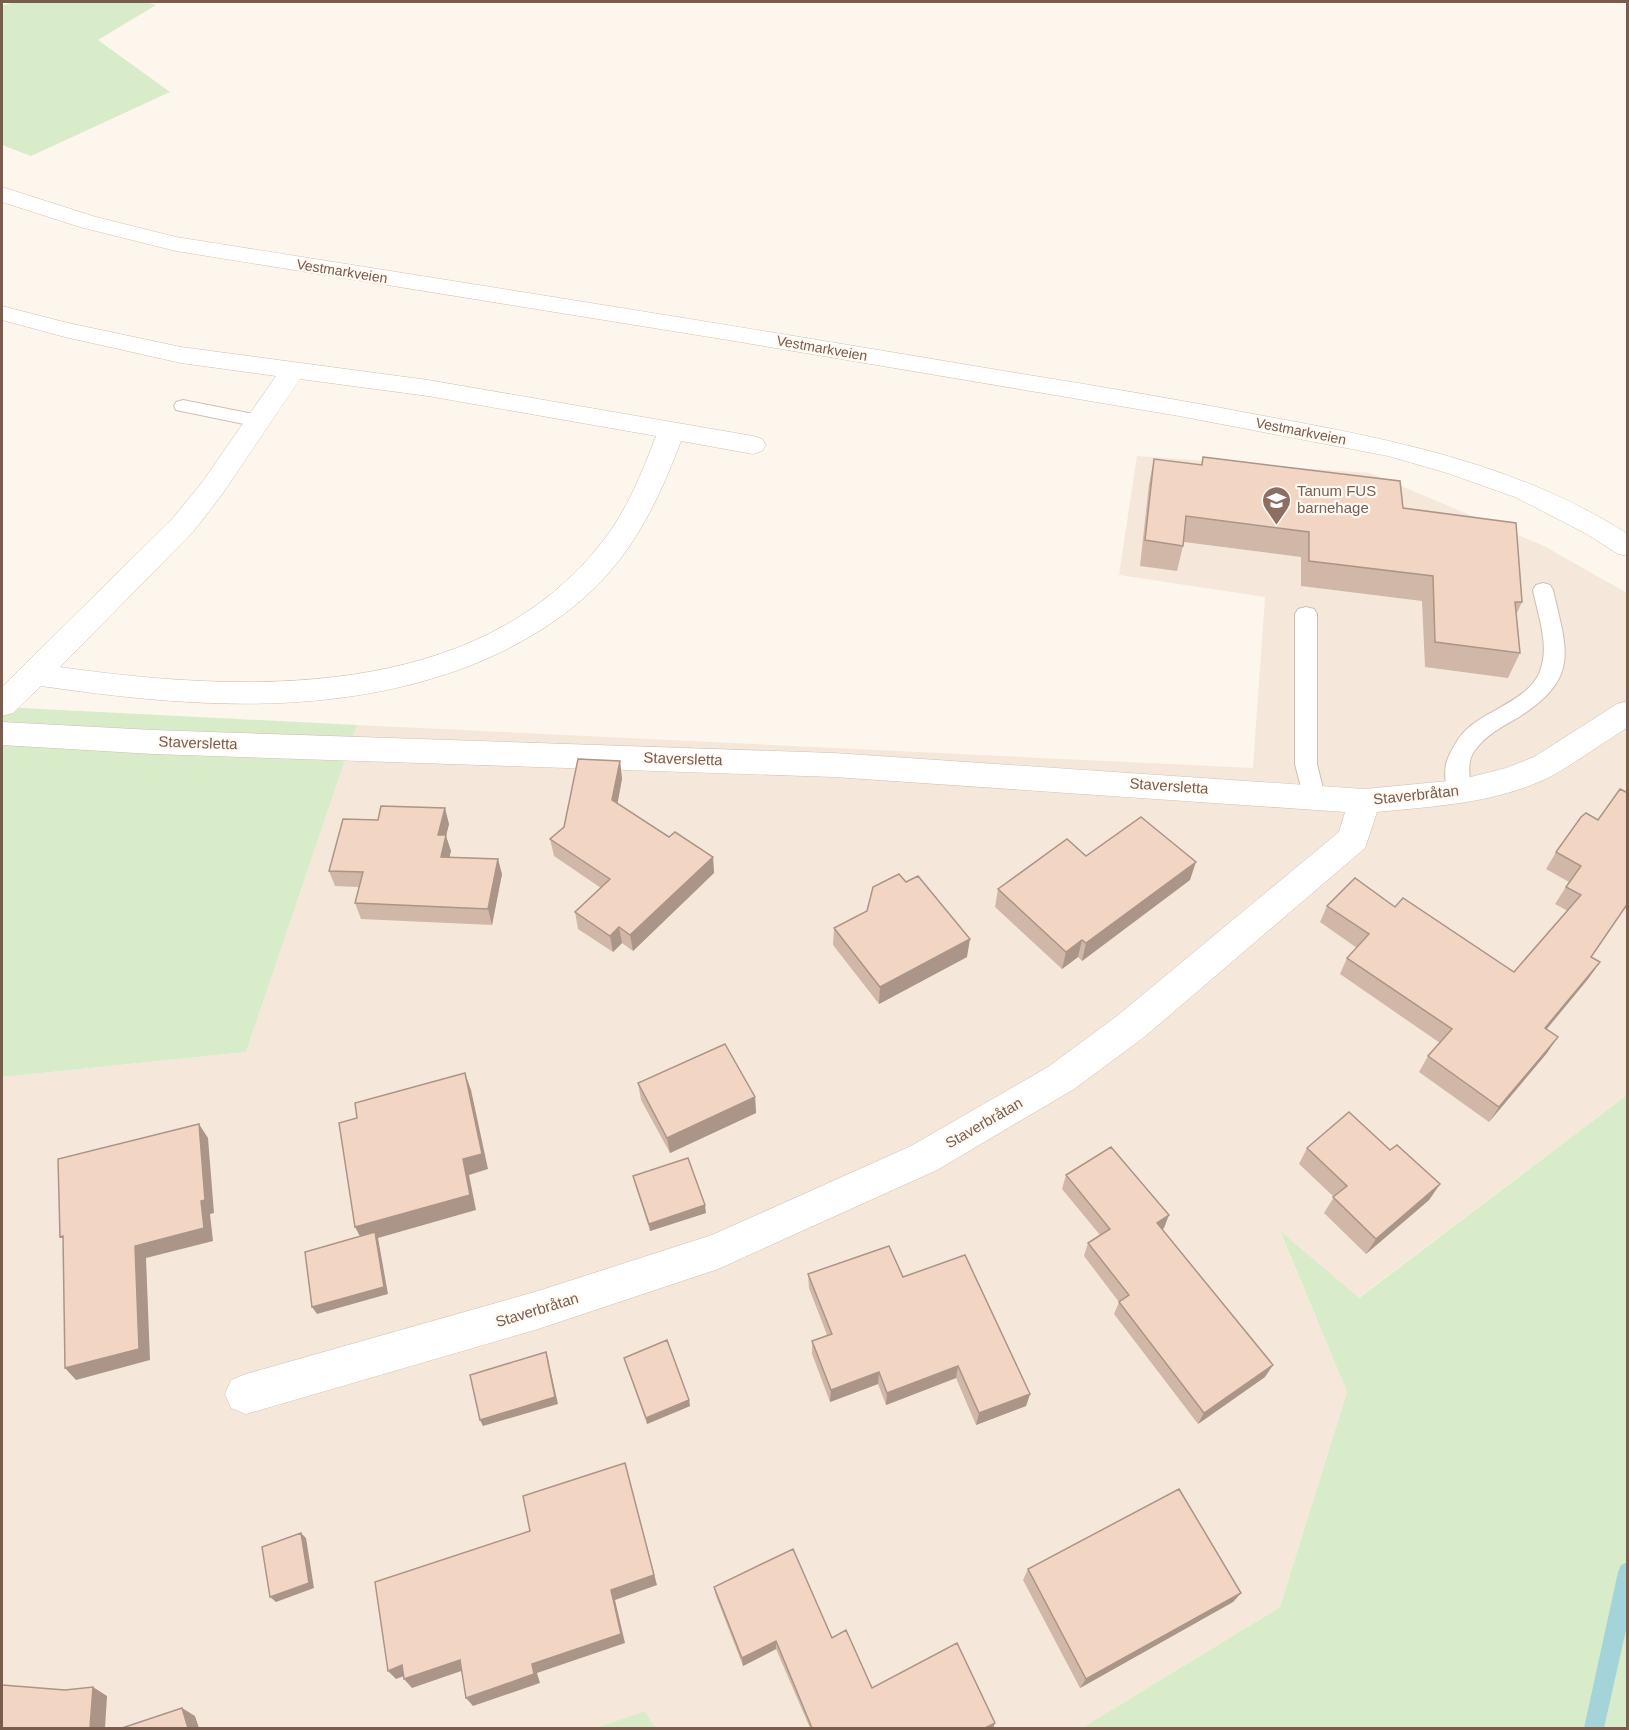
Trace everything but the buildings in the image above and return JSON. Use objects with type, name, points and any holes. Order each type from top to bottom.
[{"type":"street","name":"Vestmarkveien","points":[[2,194],[104,226],[177,244],[728,332],[1179,408],[1379,446],[1425,456],[1525,491],[1595,526],[1628,547]]},
{"type":"street","points":[[2,313],[65,330],[181,355],[428,388],[753,445]]},
{"type":"street","points":[[2,705],[183,525],[213,487],[293,370]]},
{"type":"street","points":[[35,674],[139,688],[198,693],[261,693],[344,687],[409,675],[466,655],[514,635],[549,612],[581,584],[613,548],[630,521],[650,487],[672,430]]},
{"type":"street","name":"Staverbråtan","points":[[246,1394],[538,1310],[718,1251],[924,1158],[1061,1078],[1130,1027],[1353,839],[1364,801],[1459,792],[1512,779],[1545,765],[1628,712]]},
{"type":"street","name":"Staversletta","points":[[2,734],[165,742],[834,765],[1364,801]]},
{"type":"lane","points":[[183,406],[258,421]]},
{"type":"lane","points":[[1459,792],[1457,764],[1469,740],[1546,685],[1555,659],[1543,590]]},
{"type":"lane","points":[[1306,614],[1306,764],[1312,797]]},
{"type":"shaded area","points":[[1137,456],[1370,473],[1544,546],[1627,593],[1627,1095],[1358,1298],[1280,1232],[1347,1392],[1280,1607],[1082,1728],[655,1728],[645,1711],[595,1728],[2,1728],[2,1077],[246,1052],[357,725],[1253,768],[1265,597],[1119,575]]},
{"type":"green space","points":[[13,2],[146,2],[156,5],[98,40],[170,92],[31,156],[2,145],[2,6]]},
{"type":"green space","points":[[2,707],[357,725],[246,1052],[2,1077]]},
{"type":"green space","points":[[1627,1095],[1627,1728],[1082,1728],[1280,1607],[1347,1392],[1280,1231],[1359,1298]]},
{"type":"green space","points":[[645,1711],[655,1728],[595,1728]]},
{"type":"waterway","points":[[1594,1728],[1628,1572]]},
{"type":"place","name":"Tanum FUS barnehage","points":[[1276,526]]}]
